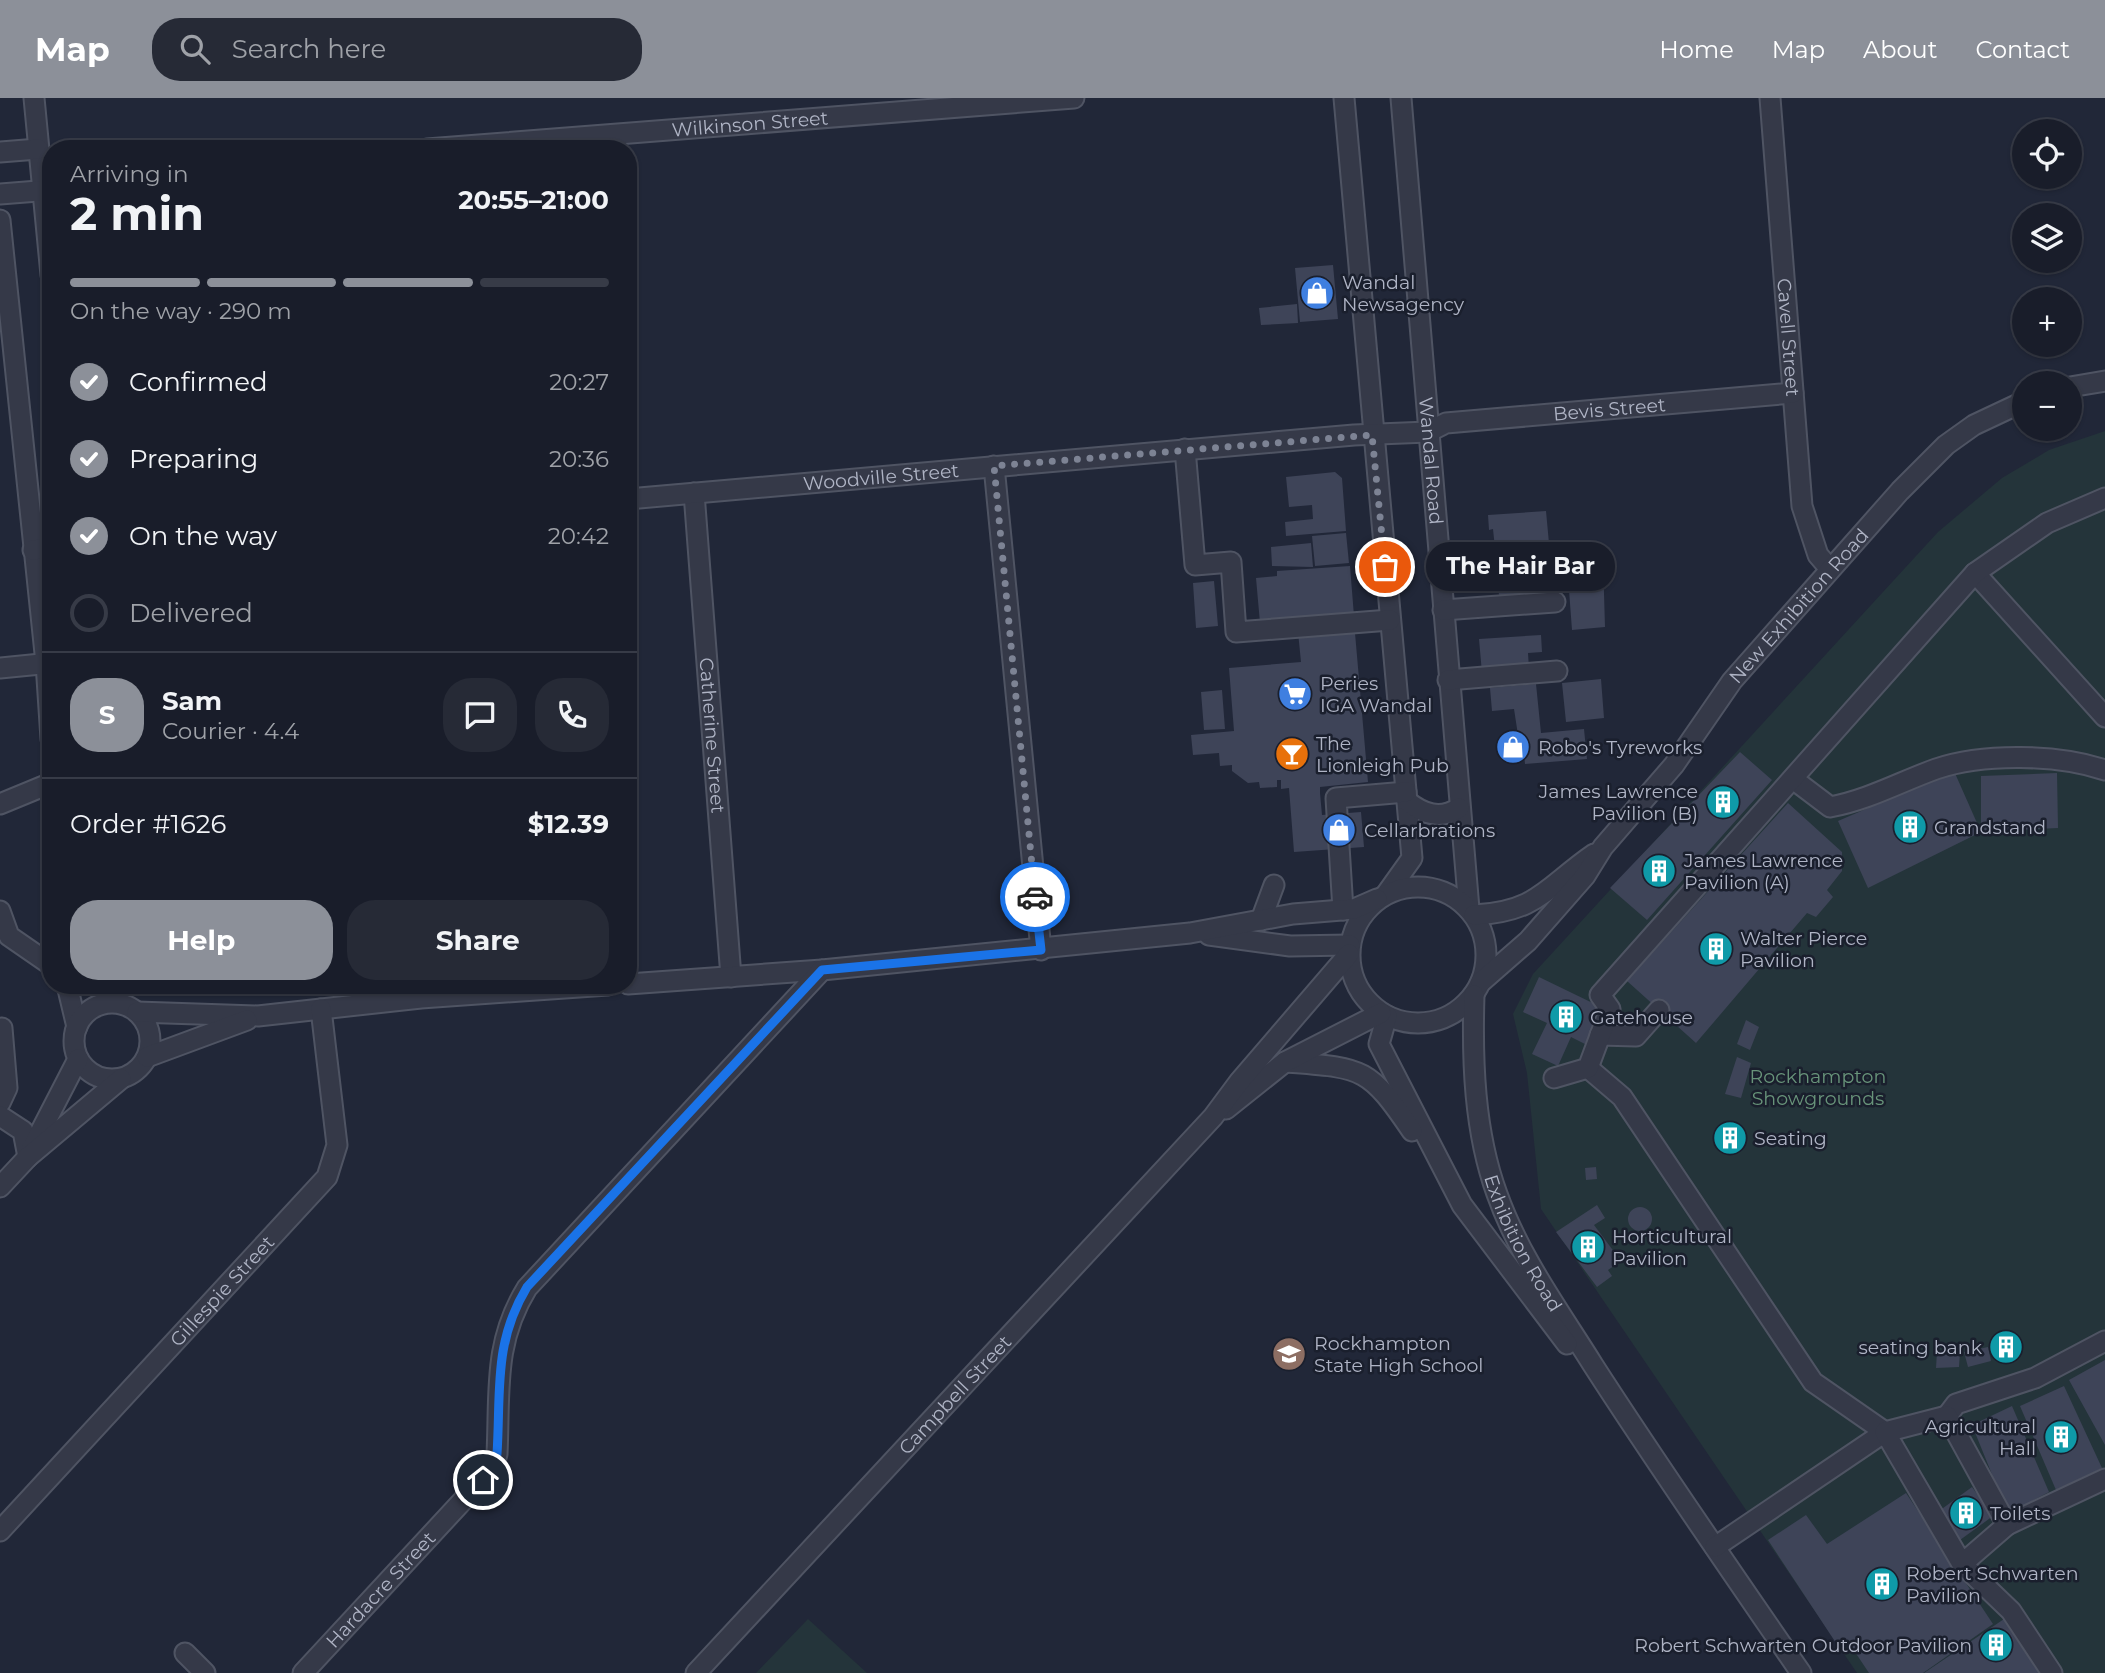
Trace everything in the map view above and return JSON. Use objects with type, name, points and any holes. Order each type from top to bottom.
[{"type":"street","points":[[34,98],[42,168]]},
{"type":"street","name":"Wilkinson Street","points":[[541,140],[1074,98]]},
{"type":"street","points":[[637,983],[822,970],[1190,933],[1261,920],[1343,910],[1382,896],[1422,886],[1439,889],[1472,912],[1486,948],[1478,988],[1461,1009],[1435,1021],[1405,1023],[1384,1015],[1364,998],[1353,977],[1350,949],[1355,928],[1382,896],[1412,858],[1372,435],[1344,98]]},
{"type":"street","name":"Wandal Road","points":[[1401,98],[1459,807],[1472,912]]},
{"type":"street","name":"Cavell Street","points":[[1770,98],[1802,506],[1818,555],[1830,569]]},
{"type":"street","points":[[0,152],[38,149]]},
{"type":"street","points":[[0,194],[42,191]]},
{"type":"street","points":[[0,220],[42,549]]},
{"type":"street","points":[[2082,385],[2105,381]]},
{"type":"street","name":"Bevis Street","points":[[1428,432],[1446,423],[1793,393]]},
{"type":"street","name":"New Exhibition Road","points":[[1478,988],[1528,941],[1585,876],[1603,847],[1674,765],[1732,681],[1830,569],[1946,445],[1974,425],[2012,407]]},
{"type":"street","name":"Woodville Street","points":[[637,498],[1185,449],[1428,432]]},
{"type":"street","points":[[1185,449],[1195,565],[1231,562],[1236,632],[1390,620]]},
{"type":"street","points":[[994,466],[1041,950]]},
{"type":"street","name":"Catherine Street","points":[[694,493],[731,977]]},
{"type":"street","points":[[1588,1068],[1609,1009],[1600,995],[1752,820],[1793,779],[1975,573],[2047,523],[2105,498]]},
{"type":"street","points":[[1975,573],[2105,717]]},
{"type":"street","points":[[1443,610],[1555,602]]},
{"type":"street","points":[[0,668],[42,664]]},
{"type":"street","points":[[1448,680],[1557,671]]},
{"type":"street","points":[[1793,779],[1830,807],[1856,803],[1938,768],[1999,758],[2054,758],[2105,770]]},
{"type":"street","points":[[0,804],[42,787]]},
{"type":"street","points":[[1343,910],[1336,798],[1406,796],[1428,814],[1443,815],[1459,807]]},
{"type":"street","name":"New Exhibition Road","points":[[1472,912],[1505,914],[1534,902],[1603,847]]},
{"type":"street","points":[[1261,920],[1275,885]]},
{"type":"street","points":[[0,911],[9,936],[42,959]]},
{"type":"street","points":[[1190,933],[1290,946],[1350,949]]},
{"type":"street","name":"Campbell Street","points":[[696,1673],[1213,1117],[1350,949]]},
{"type":"street","name":"Hardacre Street","points":[[303,1673],[492,1468],[497,1454],[499,1363],[512,1312],[527,1287],[822,970]]},
{"type":"street","name":"Exhibition Road","points":[[1478,988],[1473,1056],[1476,1087],[1496,1191],[1516,1243],[1656,1462],[1801,1673]]},
{"type":"street","points":[[69,994],[77,1027],[75,1049],[78,1059],[96,1076],[121,1079]]},
{"type":"street","points":[[126,994],[133,1009],[148,1027],[151,1040],[148,1057]]},
{"type":"street","points":[[77,1027],[89,1010],[99,1005],[119,1003],[133,1009],[258,1016],[321,1009],[404,994]]},
{"type":"street","name":"Gillespie Street","points":[[0,1531],[327,1177],[337,1145],[321,1009]]},
{"type":"street","points":[[1600,1035],[1636,1036],[1659,1010]]},
{"type":"street","name":"Exhibition Road","points":[[1384,1015],[1379,1044],[1462,1205]]},
{"type":"street","name":"Campbell Street","points":[[1213,1117],[1285,1062],[1384,1015]]},
{"type":"street","points":[[0,1187],[27,1157],[121,1079],[133,1074],[148,1057],[258,1016]]},
{"type":"street","points":[[0,1103],[7,1088],[2,1028]]},
{"type":"street","points":[[27,1157],[78,1059]]},
{"type":"street","name":"Exhibition Road","points":[[1285,1062],[1364,1073],[1385,1090],[1462,1205],[1656,1462]]},
{"type":"street","points":[[1554,1078],[1588,1068]]},
{"type":"street","points":[[1588,1068],[1622,1097],[1813,1382],[1885,1432],[1962,1564],[2011,1611],[2052,1673]]},
{"type":"street","points":[[0,1116],[23,1131],[27,1157]]},
{"type":"street","points":[[1714,1547],[1885,1432],[1947,1416],[1956,1404],[2035,1378],[2105,1341]]},
{"type":"street","points":[[1947,1416],[2007,1525]]},
{"type":"street","points":[[1962,1564],[2007,1525],[2105,1479]]},
{"type":"street","points":[[185,1653],[205,1673]]},
{"type":"green space","name":"Rockhampton Showgrounds","points":[[2105,431],[2105,1673],[1857,1673],[1541,1209],[1527,1073],[1513,1014],[1533,974],[1938,532],[2002,478],[2049,450]]},
{"type":"green space","points":[[808,1619],[867,1673],[756,1673]]},
{"type":"building","name":"Wandal Newsagency","points":[[1333,265],[1338,319],[1300,322],[1295,268]]},
{"type":"building","points":[[1297,304],[1298,323],[1261,325],[1259,308]]},
{"type":"building","points":[[1335,472],[1342,478],[1346,531],[1286,536],[1285,522],[1313,519],[1312,505],[1289,507],[1286,477]]},
{"type":"building","points":[[1546,511],[1550,554],[1496,558],[1493,529],[1489,530],[1488,515]]},
{"type":"building","points":[[1346,533],[1349,563],[1315,566],[1312,536]]},
{"type":"building","points":[[1311,543],[1313,567],[1272,566],[1271,547]]},
{"type":"building","points":[[1603,560],[1605,627],[1572,630],[1569,590],[1499,596],[1497,569]]},
{"type":"building","points":[[1350,566],[1354,616],[1260,623],[1256,578],[1277,576],[1277,571]]},
{"type":"building","points":[[1214,581],[1218,626],[1196,628],[1193,583]]},
{"type":"building","points":[[1348,627],[1355,633],[1368,782],[1320,787],[1320,793],[1322,815],[1361,812],[1364,847],[1294,852],[1289,788],[1281,789],[1281,780],[1277,780],[1277,787],[1260,788],[1259,782],[1248,783],[1232,771],[1232,765],[1220,766],[1219,753],[1193,755],[1191,735],[1234,731],[1229,668],[1301,662],[1298,632]]},
{"type":"building","points":[[1541,635],[1542,652],[1528,653],[1529,669],[1482,673],[1479,639]]},
{"type":"building","points":[[1601,679],[1604,718],[1566,722],[1562,683]]},
{"type":"building","points":[[1536,684],[1541,733],[1584,729],[1587,759],[1525,764],[1522,735],[1518,735],[1514,709],[1492,711],[1490,688]]},
{"type":"building","points":[[1222,690],[1225,729],[1204,730],[1201,692]]},
{"type":"building","points":[[1740,752],[1772,780],[1647,920],[1610,888]]},
{"type":"building","name":"Grandstand","points":[[1954,771],[1981,832],[1868,888],[1838,821]]},
{"type":"building","points":[[2057,773],[2058,828],[1981,832],[1981,776]]},
{"type":"building","name":"Walter Pierce Pavilion","points":[[1788,803],[1842,852],[1842,871],[1827,890],[1833,897],[1816,917],[1807,913],[1696,1043],[1627,981]]},
{"type":"building","name":"Gatehouse","points":[[1539,977],[1603,1008],[1585,1044],[1571,1037],[1558,1066],[1532,1054],[1547,1023],[1523,1012]]},
{"type":"building","points":[[1746,1020],[1759,1027],[1750,1050],[1737,1044]]},
{"type":"building","points":[[1737,1057],[1751,1063],[1741,1098],[1725,1094]]},
{"type":"building","name":"Seating","points":[[1721,1126],[1737,1126],[1739,1149],[1723,1151]]},
{"type":"building","points":[[1596,1167],[1597,1179],[1586,1180],[1585,1168]]},
{"type":"building","name":"Horticultural Pavilion","points":[[1597,1205],[1605,1218],[1594,1225],[1621,1261],[1608,1270],[1612,1276],[1597,1287],[1556,1232]]},
{"type":"building","points":[[1640,1207],[1651,1214],[1652,1219],[1645,1230],[1640,1231],[1629,1224],[1628,1219],[1635,1208]]},
{"type":"building","name":"seating bank","points":[[2017,1335],[2023,1349],[1997,1361],[1990,1345]]},
{"type":"building","name":"seating bank","points":[[1988,1347],[1991,1361],[1968,1367],[1964,1352]]},
{"type":"building","name":"seating bank","points":[[1937,1352],[1960,1352],[1959,1367],[1936,1368]]},
{"type":"building","points":[[2105,1360],[2105,1445],[2069,1380]]},
{"type":"building","name":"Agricultural Hall","points":[[2064,1386],[2102,1468],[2056,1490],[2020,1406]]},
{"type":"building","points":[[2012,1406],[2049,1492],[2008,1514],[1972,1425]]},
{"type":"building","name":"Toilets","points":[[1972,1487],[1993,1516],[1960,1540],[1939,1511]]},
{"type":"building","name":"Robert Schwarten Pavilion","points":[[1906,1493],[1993,1624],[1923,1673],[1869,1673],[1847,1640],[1838,1646],[1768,1540],[1806,1515],[1827,1544]]},
{"type":"building","name":"Robert Schwarten Outdoor Pavilion","points":[[2007,1617],[2046,1673],[1924,1673]]},
{"type":"way so far","points":[[1035,897],[994,466],[1372,435],[1385,567]]},
{"type":"place","name":"Wandal Newsagency","points":[[1317,293]]},
{"type":"place","name":"The Hair Bar","points":[[1385,567]]},
{"type":"place","name":"Peries IGA Wandal","points":[[1295,694]]},
{"type":"place","name":"Robo's Tyreworks","points":[[1513,747]]},
{"type":"place","name":"The Lionleigh Pub","points":[[1292,754]]},
{"type":"place","name":"James Lawrence Pavilion (B)","points":[[1723,802]]},
{"type":"place","name":"Grandstand","points":[[1910,827]]},
{"type":"place","name":"Cellarbrations","points":[[1339,830]]},
{"type":"place","name":"James Lawrence Pavilion (A)","points":[[1659,871]]},
{"type":"place","name":"Walter Pierce Pavilion","points":[[1716,949]]},
{"type":"place","name":"Gatehouse","points":[[1566,1017]]},
{"type":"place","name":"Seating","points":[[1730,1138]]},
{"type":"place","name":"Horticultural Pavilion","points":[[1588,1247]]},
{"type":"place","name":"seating bank","points":[[2006,1347]]},
{"type":"place","name":"Rockhampton State High School","points":[[1289,1354]]},
{"type":"place","name":"Agricultural Hall","points":[[2061,1437]]},
{"type":"place","name":"Toilets","points":[[1966,1513]]},
{"type":"place","name":"Robert Schwarten Pavilion","points":[[1882,1584]]},
{"type":"place","name":"Robert Schwarten Outdoor Pavilion","points":[[1996,1645]]},
{"type":"route","points":[[483,1480],[492,1468],[497,1454],[499,1363],[512,1312],[527,1287],[822,970],[1041,950],[1035,897]]}]
